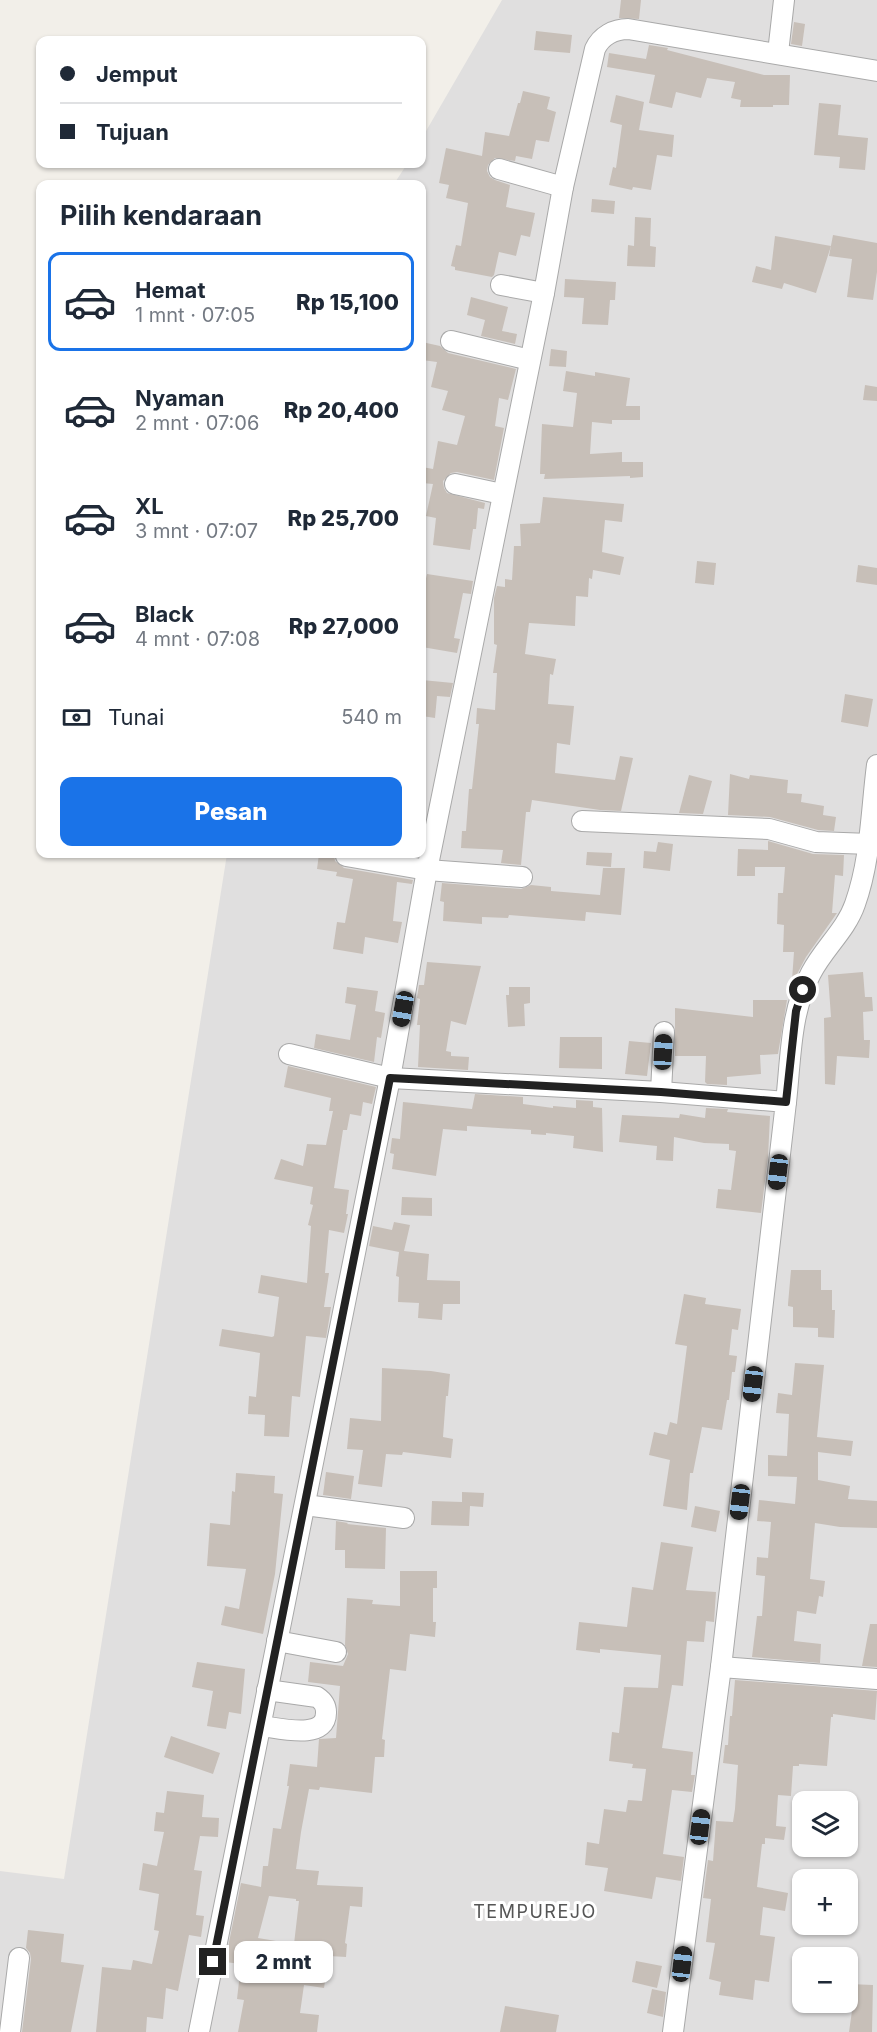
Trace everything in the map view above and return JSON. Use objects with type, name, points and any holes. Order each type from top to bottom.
[{"type":"street","points":[[778,53],[784,0]]},
{"type":"street","points":[[199,2032],[390,1078],[427,870],[544,293],[562,187],[595,49],[598,41],[614,31],[628,29],[877,71]]},
{"type":"street","points":[[499,169],[562,187]]},
{"type":"street","points":[[501,285],[544,293]]},
{"type":"street","points":[[451,341],[530,360]]},
{"type":"street","points":[[455,484],[502,494]]},
{"type":"street","points":[[673,2032],[721,1667],[796,1011],[812,970],[849,918],[856,902],[870,844],[877,765]]},
{"type":"street","points":[[582,821],[769,829],[816,842],[870,844]]},
{"type":"street","points":[[362,858],[427,870],[522,876]]},
{"type":"street","points":[[661,1092],[664,1032]]},
{"type":"street","points":[[289,1054],[390,1078],[661,1092],[786,1102]]},
{"type":"street","points":[[305,1505],[404,1518]]},
{"type":"street","points":[[277,1641],[336,1652]]},
{"type":"street","points":[[721,1667],[877,1678]]},
{"type":"street","points":[[261,1726],[310,1731],[320,1727],[326,1719],[323,1701],[317,1697],[267,1690]]},
{"type":"street","points":[[10,2032],[19,1958]]},
{"type":"shaded area","points":[[502,0],[877,0],[877,2032],[0,2032],[0,1871],[64,1879],[226,858],[426,858],[426,180],[397,180],[404,168],[426,168],[426,131]]},
{"type":"building","points":[[621,0],[641,0],[639,19],[619,18]]},
{"type":"building","points":[[794,22],[805,24],[802,46],[791,44]]},
{"type":"building","points":[[536,31],[572,35],[570,53],[534,50]]},
{"type":"building","points":[[649,45],[668,48],[667,50],[764,75],[790,75],[789,105],[740,107],[741,100],[731,98],[735,82],[707,78],[701,98],[676,92],[672,108],[649,103],[655,75],[607,67],[609,53],[646,59]]},
{"type":"building","points":[[523,91],[550,97],[547,109],[556,112],[549,142],[536,140],[532,159],[516,156],[515,161],[495,158],[488,165],[487,171],[490,177],[510,185],[506,207],[535,213],[530,237],[521,235],[516,256],[499,252],[492,277],[455,270],[455,267],[451,266],[456,245],[461,246],[468,203],[446,198],[449,185],[439,183],[446,148],[482,156],[485,132],[509,136]]},
{"type":"building","points":[[616,95],[644,102],[639,130],[674,135],[672,157],[657,155],[651,190],[633,187],[632,190],[609,185],[613,167],[616,168],[622,125],[610,122]]},
{"type":"building","points":[[819,103],[841,105],[838,135],[868,138],[865,170],[839,168],[840,157],[814,155]]},
{"type":"building","points":[[592,199],[615,201],[614,214],[591,212]]},
{"type":"building","points":[[635,217],[651,218],[650,246],[656,247],[655,267],[627,266],[628,245],[634,246]]},
{"type":"building","points":[[833,235],[877,243],[877,272],[873,300],[847,297],[852,259],[829,256]]},
{"type":"building","points":[[775,236],[831,246],[816,293],[784,283],[782,289],[752,282],[756,266],[771,270]]},
{"type":"building","points":[[565,279],[616,282],[615,300],[610,300],[608,325],[582,324],[584,298],[564,297]]},
{"type":"building","points":[[471,297],[508,307],[502,331],[517,334],[515,344],[481,336],[485,320],[467,315]]},
{"type":"building","points":[[426,343],[440,346],[448,353],[516,369],[508,400],[499,398],[495,426],[504,428],[494,480],[457,472],[451,473],[443,481],[447,493],[485,503],[484,509],[478,508],[476,529],[473,529],[470,550],[433,545],[436,518],[426,516],[433,484],[426,483],[426,468],[433,469],[438,441],[457,445],[465,416],[442,410],[448,391],[431,387],[437,362],[426,361]]},
{"type":"building","points":[[551,349],[567,351],[566,367],[549,366]]},
{"type":"building","points":[[566,371],[595,376],[595,372],[630,378],[626,406],[640,406],[640,420],[612,420],[612,424],[592,422],[590,454],[622,452],[622,462],[643,462],[643,477],[544,479],[545,474],[540,474],[542,424],[573,427],[577,393],[563,391]]},
{"type":"building","points":[[865,385],[877,387],[877,401],[863,400]]},
{"type":"building","points":[[543,497],[624,504],[622,522],[605,520],[602,552],[624,557],[620,575],[593,570],[592,579],[589,578],[588,597],[576,596],[575,626],[529,623],[525,654],[556,659],[553,675],[550,674],[548,704],[574,706],[570,745],[557,743],[555,773],[615,780],[620,756],[633,758],[621,811],[532,800],[530,812],[526,812],[521,865],[501,863],[503,850],[461,848],[462,831],[466,831],[469,789],[472,789],[479,724],[476,724],[477,708],[495,710],[497,673],[493,673],[497,645],[494,644],[494,598],[497,586],[505,587],[505,579],[512,580],[514,546],[521,546],[520,524],[540,523]]},
{"type":"building","points":[[697,561],[716,563],[714,585],[695,583]]},
{"type":"building","points":[[858,565],[877,568],[877,585],[856,582]]},
{"type":"building","points":[[427,574],[473,581],[471,594],[463,593],[454,638],[460,639],[457,653],[426,648]]},
{"type":"building","points":[[426,680],[453,683],[450,697],[437,696],[435,718],[426,717]]},
{"type":"building","points":[[845,694],[873,699],[868,727],[841,722]]},
{"type":"building","points":[[730,774],[749,779],[750,775],[788,780],[787,793],[802,794],[801,802],[824,806],[823,815],[836,817],[834,831],[818,830],[770,817],[728,815]]},
{"type":"building","points":[[689,775],[712,781],[703,814],[679,813]]},
{"type":"building","points":[[768,841],[813,854],[844,855],[843,876],[835,875],[832,913],[837,913],[806,957],[794,980],[792,980],[794,952],[783,952],[784,925],[777,924],[778,893],[783,893],[785,867],[755,867],[755,876],[737,876],[738,849],[768,850]]},
{"type":"building","points":[[658,842],[673,844],[670,871],[643,868],[644,851],[656,852]]},
{"type":"building","points":[[587,852],[612,853],[611,867],[586,865]]},
{"type":"building","points":[[318,858],[335,858],[344,868],[413,880],[412,884],[397,882],[393,921],[402,922],[398,943],[365,937],[363,954],[333,949],[337,922],[345,923],[353,879],[336,876],[337,872],[317,869]]},
{"type":"building","points":[[603,868],[625,868],[621,915],[586,912],[585,921],[509,915],[508,918],[482,917],[482,924],[443,921],[444,902],[440,901],[442,883],[521,889],[531,885],[551,887],[551,891],[600,895]]},
{"type":"building","points":[[427,962],[481,966],[466,1025],[451,1021],[446,1051],[451,1052],[451,1056],[469,1057],[468,1070],[418,1067],[420,1025],[417,1025],[420,999],[417,998],[419,985],[424,985]]},
{"type":"building","points":[[863,972],[865,997],[872,997],[873,1011],[863,1012],[864,1040],[870,1040],[869,1058],[837,1056],[835,1085],[825,1084],[824,1018],[831,1017],[828,975]]},
{"type":"building","points":[[347,987],[378,991],[375,1011],[385,1013],[381,1038],[377,1037],[374,1062],[314,1048],[316,1034],[350,1040],[356,1005],[345,1003]]},
{"type":"building","points":[[509,987],[530,987],[530,1003],[524,1004],[525,1026],[508,1027],[506,995],[509,995]]},
{"type":"building","points":[[753,1000],[787,1000],[778,1054],[760,1055],[761,1074],[727,1077],[727,1085],[707,1084],[705,1082],[706,1056],[675,1056],[675,1008],[753,1017]]},
{"type":"building","points":[[560,1037],[602,1037],[602,1069],[559,1068]]},
{"type":"building","points":[[629,1041],[651,1043],[647,1076],[625,1074]]},
{"type":"building","points":[[288,1066],[376,1087],[372,1104],[363,1102],[361,1116],[350,1114],[347,1130],[343,1130],[334,1188],[349,1190],[346,1214],[348,1214],[344,1233],[329,1230],[325,1273],[329,1273],[324,1307],[331,1307],[326,1338],[306,1336],[300,1397],[292,1396],[289,1437],[264,1436],[265,1415],[248,1414],[249,1396],[256,1397],[260,1353],[219,1346],[222,1329],[274,1336],[279,1297],[258,1293],[261,1275],[307,1283],[311,1226],[308,1225],[313,1205],[310,1204],[313,1187],[274,1179],[281,1159],[303,1166],[307,1144],[326,1145],[333,1111],[329,1111],[331,1098],[284,1087]]},
{"type":"building","points":[[475,1094],[523,1097],[523,1104],[553,1108],[553,1106],[576,1108],[576,1100],[593,1101],[593,1107],[602,1108],[603,1152],[573,1148],[574,1136],[531,1134],[531,1130],[467,1126],[467,1131],[443,1129],[436,1176],[392,1169],[394,1154],[390,1153],[392,1138],[400,1139],[403,1102],[472,1109]]},
{"type":"building","points":[[706,1108],[770,1116],[761,1213],[716,1208],[718,1189],[731,1190],[736,1151],[729,1150],[729,1144],[704,1143],[674,1137],[673,1161],[656,1160],[657,1146],[619,1142],[622,1115],[679,1118],[680,1114],[705,1118]]},
{"type":"building","points":[[402,1197],[432,1198],[432,1216],[401,1215]]},
{"type":"building","points":[[394,1222],[410,1225],[404,1251],[429,1254],[427,1280],[460,1281],[460,1304],[443,1304],[442,1320],[418,1318],[419,1303],[398,1302],[399,1277],[396,1276],[399,1252],[369,1246],[373,1226],[392,1230]]},
{"type":"building","points":[[791,1270],[821,1270],[821,1290],[832,1290],[832,1310],[835,1310],[834,1338],[818,1337],[818,1328],[793,1327],[793,1307],[788,1306]]},
{"type":"building","points":[[684,1294],[706,1298],[705,1304],[741,1309],[738,1330],[732,1329],[729,1355],[737,1356],[722,1430],[702,1427],[693,1473],[690,1473],[687,1510],[663,1506],[670,1460],[649,1455],[654,1432],[667,1435],[670,1422],[677,1424],[687,1346],[675,1344]]},
{"type":"building","points":[[795,1363],[824,1365],[817,1437],[853,1441],[851,1456],[818,1452],[818,1480],[850,1486],[848,1499],[877,1501],[877,1528],[840,1527],[815,1523],[810,1579],[825,1581],[823,1597],[819,1596],[816,1614],[797,1611],[794,1641],[821,1644],[820,1663],[752,1657],[757,1616],[762,1616],[765,1576],[756,1575],[757,1557],[768,1558],[771,1522],[757,1521],[759,1500],[795,1504],[797,1477],[768,1476],[768,1455],[787,1456],[789,1414],[776,1413],[778,1393],[792,1395]]},
{"type":"building","points":[[382,1368],[450,1374],[443,1437],[453,1439],[451,1458],[403,1452],[402,1455],[386,1454],[382,1487],[358,1484],[363,1450],[347,1449],[350,1418],[381,1421]]},
{"type":"building","points":[[326,1472],[354,1476],[351,1499],[323,1495]]},
{"type":"building","points":[[236,1473],[275,1476],[274,1493],[283,1494],[275,1574],[263,1634],[221,1625],[225,1606],[239,1609],[246,1569],[207,1566],[210,1523],[230,1525],[232,1491],[235,1492]]},
{"type":"building","points":[[462,1492],[484,1493],[483,1507],[470,1506],[469,1526],[431,1525],[432,1501],[462,1502]]},
{"type":"building","points":[[695,1506],[720,1511],[716,1532],[691,1527]]},
{"type":"building","points":[[336,1521],[386,1528],[385,1569],[345,1568],[345,1550],[335,1550]]},
{"type":"building","points":[[661,1542],[693,1547],[686,1590],[716,1592],[714,1622],[706,1621],[704,1642],[687,1641],[683,1686],[672,1685],[662,1748],[693,1752],[691,1775],[695,1775],[692,1792],[672,1790],[663,1854],[684,1857],[681,1881],[656,1877],[652,1899],[604,1891],[608,1868],[585,1865],[587,1842],[599,1844],[604,1809],[626,1812],[628,1800],[642,1801],[646,1769],[632,1768],[633,1764],[609,1761],[612,1732],[619,1733],[624,1687],[658,1688],[661,1655],[600,1649],[600,1653],[576,1650],[579,1622],[627,1627],[632,1587],[653,1590]]},
{"type":"building","points":[[400,1571],[437,1571],[437,1588],[433,1588],[435,1637],[410,1634],[406,1671],[390,1669],[382,1739],[385,1740],[384,1757],[375,1757],[372,1793],[320,1787],[319,1790],[309,1789],[301,1832],[296,1869],[319,1871],[317,1885],[363,1887],[362,1907],[350,1906],[345,1943],[347,1944],[346,1957],[329,1956],[324,1988],[304,1985],[300,2013],[319,2015],[317,2032],[238,2032],[244,2000],[237,1999],[241,1964],[225,1962],[241,1883],[261,1887],[263,1866],[268,1866],[273,1828],[281,1829],[289,1786],[287,1786],[290,1764],[317,1767],[319,1739],[336,1738],[340,1686],[308,1682],[310,1662],[343,1666],[348,1654],[345,1645],[347,1598],[373,1600],[372,1604],[400,1606]],"holes":[[[269,1896],[299,1901],[294,1944],[258,1938]]]},
{"type":"building","points":[[870,1624],[877,1624],[877,1667],[862,1666]]},
{"type":"building","points":[[197,1662],[245,1669],[241,1714],[229,1712],[226,1729],[207,1726],[213,1691],[192,1687]]},
{"type":"building","points":[[735,1680],[877,1691],[875,1720],[833,1714],[827,1766],[799,1764],[799,1766],[793,1766],[791,1796],[778,1795],[776,1826],[786,1827],[784,1840],[765,1838],[765,1844],[762,1844],[757,1887],[788,1893],[785,1911],[763,1907],[760,1935],[775,1937],[769,1982],[755,1980],[753,2000],[719,1995],[721,1982],[709,1979],[715,1943],[706,1942],[711,1899],[703,1898],[708,1860],[713,1861],[716,1821],[733,1822],[735,1809],[738,1765],[723,1763],[725,1745],[728,1745]]},
{"type":"building","points":[[171,1736],[220,1753],[213,1774],[164,1757]]},
{"type":"building","points":[[167,1791],[204,1795],[202,1817],[219,1818],[218,1837],[200,1836],[194,1870],[202,1871],[196,1915],[204,1916],[201,1937],[189,1935],[178,1991],[166,1988],[163,2019],[147,2017],[146,2032],[96,2032],[102,1967],[131,1970],[133,1960],[152,1964],[159,1931],[154,1930],[159,1894],[139,1890],[143,1863],[157,1866],[164,1832],[154,1831],[156,1812],[164,1813]]},
{"type":"building","points":[[28,1930],[64,1934],[61,1962],[84,1965],[71,2032],[22,2032],[31,1959],[26,1948]]},
{"type":"building","points":[[636,1961],[662,1966],[657,1988],[632,1982]]},
{"type":"building","points":[[858,1984],[873,1985],[872,2032],[849,2032],[852,2013],[858,2013]]},
{"type":"building","points":[[652,1989],[666,1992],[663,2017],[647,2013]]},
{"type":"building","points":[[505,2006],[559,2015],[556,2032],[500,2032]]},
{"type":"district","name":"TEMPUREJO","points":[[535,1911]]},
{"type":"route","points":[[213,1962],[390,1078],[661,1092],[786,1102],[796,1011],[803,990]]}]
